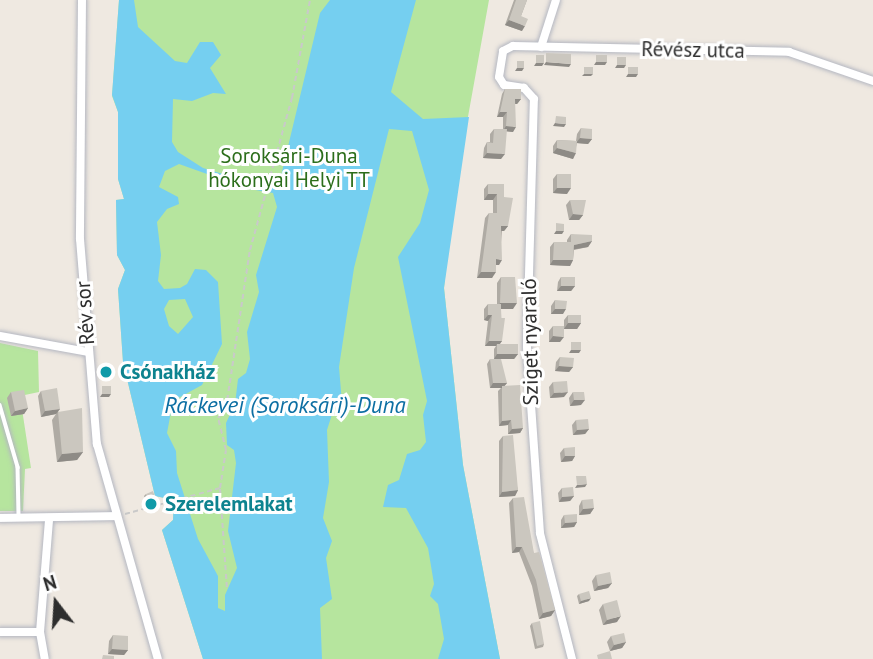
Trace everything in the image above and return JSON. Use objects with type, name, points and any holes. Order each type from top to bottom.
[{"type":"street","name":"Rév sor","points":[[82,0],[80,239],[97,444],[158,659]]},
{"type":"street","points":[[541,47],[556,0]]},
{"type":"street","name":"Révész utca","points":[[508,48],[789,52],[873,81]]},
{"type":"street","name":"Sziget nyaraló","points":[[508,48],[499,77],[504,85],[524,88],[534,99],[527,359],[540,533],[572,659]]},
{"type":"street","points":[[0,336],[88,352]]},
{"type":"street","points":[[0,518],[117,516]]},
{"type":"street","points":[[45,659],[40,632],[49,519]]},
{"type":"street","points":[[0,632],[40,632]]},
{"type":"lane","points":[[0,405],[18,467],[19,518]]},
{"type":"path","points":[[227,589],[220,488],[226,450],[217,421],[226,408],[250,250],[283,120],[292,98],[310,0]]},
{"type":"path","points":[[117,516],[220,488]]},
{"type":"green space","name":"Soroksári-Duna hókonyai Helyi TT","points":[[119,0],[489,0],[453,200],[444,288],[463,465],[500,659],[203,659],[162,530],[173,520],[174,500],[155,496],[123,362],[118,289],[125,270],[117,255],[116,200],[124,199],[118,179],[118,112],[112,96]]},
{"type":"green space","points":[[0,343],[38,351],[39,392],[20,396],[31,468],[25,469],[23,511],[0,511]]},
{"type":"water","name":"Ráckevei (Soroksári)-Duna","points":[[119,0],[134,0],[138,27],[175,61],[187,63],[200,42],[213,42],[221,55],[210,68],[226,94],[213,93],[192,101],[173,99],[172,142],[178,152],[203,168],[269,188],[280,180],[320,13],[330,0],[416,0],[391,92],[423,119],[469,117],[444,288],[463,465],[500,659],[438,659],[444,639],[438,604],[430,596],[434,584],[428,548],[406,508],[383,507],[388,485],[399,480],[407,454],[420,450],[426,442],[423,415],[427,401],[398,257],[420,223],[429,190],[412,131],[389,129],[354,268],[339,367],[342,403],[334,408],[327,430],[329,482],[323,518],[332,541],[326,558],[332,599],[320,608],[322,659],[203,659],[162,530],[173,520],[174,500],[155,496],[123,362],[118,289],[125,270],[117,255],[116,200],[124,199],[118,179],[118,112],[112,95]],"holes":[[[179,164],[249,189],[273,193],[277,207],[256,275],[259,292],[247,332],[250,359],[246,373],[238,379],[235,404],[226,423],[227,445],[234,450],[236,463],[228,531],[237,568],[225,595],[225,611],[218,608],[218,576],[198,539],[177,473],[176,451],[167,433],[173,401],[202,385],[222,344],[218,282],[206,270],[195,269],[187,284],[180,288],[164,289],[158,281],[161,255],[157,222],[167,209],[179,204],[178,197],[159,187],[165,171]],[[185,299],[193,317],[178,334],[169,326],[164,309],[169,300]]]},
{"type":"building","points":[[516,0],[527,0],[521,16],[528,19],[525,26],[509,20]]},
{"type":"building","points":[[546,53],[571,54],[571,64],[546,62]]},
{"type":"building","points":[[536,55],[544,55],[544,63],[536,63]]},
{"type":"building","points":[[596,55],[607,55],[607,62],[596,62]]},
{"type":"building","points":[[617,57],[626,57],[626,65],[617,65]]},
{"type":"building","points":[[517,61],[524,61],[524,68],[517,68]]},
{"type":"building","points":[[584,67],[593,67],[593,74],[584,74]]},
{"type":"building","points":[[628,67],[638,67],[638,74],[628,74]]},
{"type":"building","points":[[505,89],[521,89],[521,99],[515,99],[516,127],[506,126],[507,112],[500,112]]},
{"type":"building","points":[[556,116],[566,117],[566,124],[555,123]]},
{"type":"building","points":[[581,128],[592,129],[592,139],[580,138]]},
{"type":"building","points":[[494,129],[507,129],[505,154],[487,153],[487,142],[493,143]]},
{"type":"building","points":[[557,140],[577,141],[576,153],[557,148]]},
{"type":"building","points":[[557,174],[571,174],[571,188],[557,188]]},
{"type":"building","points":[[488,184],[504,184],[504,197],[513,198],[508,226],[501,226],[502,260],[496,259],[496,272],[481,272],[489,213],[497,213],[497,194],[488,194]]},
{"type":"building","points":[[570,200],[586,200],[583,215],[573,214]]},
{"type":"building","points":[[556,223],[564,224],[564,231],[556,231]]},
{"type":"building","points":[[571,234],[592,235],[592,241],[574,245],[573,260],[553,260],[554,242],[571,242]]},
{"type":"building","points":[[501,277],[515,277],[517,303],[500,303]]},
{"type":"building","points":[[561,277],[575,277],[575,286],[561,286]]},
{"type":"building","points":[[555,300],[567,301],[566,309],[555,309]]},
{"type":"building","points":[[488,304],[501,304],[501,318],[505,318],[502,341],[489,341],[492,315],[488,315]]},
{"type":"building","points":[[568,315],[581,315],[581,323],[568,323]]},
{"type":"building","points":[[553,326],[564,326],[564,337],[553,336]]},
{"type":"building","points":[[571,342],[581,342],[581,350],[571,350]]},
{"type":"building","points":[[497,344],[518,344],[518,354],[497,354]]},
{"type":"building","points":[[560,357],[574,358],[573,367],[559,366]]},
{"type":"building","points":[[490,359],[501,359],[507,383],[493,383]]},
{"type":"building","points":[[567,381],[568,392],[554,393],[553,382]]},
{"type":"building","points":[[520,385],[523,428],[512,429],[511,420],[502,421],[502,386]]},
{"type":"building","points":[[102,386],[111,386],[111,394],[102,394]]},
{"type":"building","points":[[57,388],[60,409],[45,411],[41,391]]},
{"type":"building","points":[[24,390],[28,408],[15,411],[11,392]]},
{"type":"building","points":[[573,392],[584,392],[585,400],[574,400]]},
{"type":"building","points":[[82,408],[83,452],[62,454],[58,412]]},
{"type":"building","points":[[588,419],[589,429],[577,430],[576,420]]},
{"type":"building","points":[[513,435],[518,490],[502,492],[503,436]]},
{"type":"building","points":[[575,447],[575,456],[565,456],[564,448]]},
{"type":"building","points":[[576,476],[586,476],[587,484],[577,485]]},
{"type":"building","points":[[573,487],[574,496],[562,497],[562,488]]},
{"type":"building","points":[[153,491],[156,500],[148,503],[146,494]]},
{"type":"building","points":[[524,497],[534,553],[539,552],[555,610],[543,613],[536,580],[522,547],[516,547],[513,498]]},
{"type":"building","points":[[593,499],[594,508],[583,509],[582,500]]},
{"type":"building","points":[[577,514],[577,522],[565,523],[564,515]]},
{"type":"building","points":[[610,572],[612,583],[598,586],[596,575]]},
{"type":"building","points":[[589,591],[591,598],[581,601],[579,594]]},
{"type":"building","points":[[617,600],[621,616],[607,620],[603,604]]},
{"type":"building","points":[[540,621],[544,644],[537,646],[532,623]]},
{"type":"building","points":[[624,633],[626,642],[614,645],[611,636]]},
{"type":"building","points":[[113,635],[128,636],[128,650],[112,649]]},
{"type":"building","points":[[610,651],[612,659],[598,659],[597,655]]},
{"type":"building","points":[[103,655],[114,656],[114,659],[102,659]]},
{"type":"place","name":"Csónakház","points":[[106,372]]},
{"type":"place","name":"Szerelemlakat","points":[[151,504]]}]
